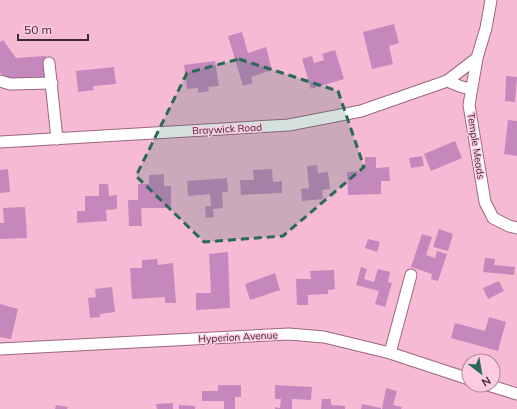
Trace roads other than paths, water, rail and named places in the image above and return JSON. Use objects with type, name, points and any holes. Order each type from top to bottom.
[{"type":"street","name":"Temple Meads","points":[[491,0],[486,28],[476,58],[469,105],[486,202],[493,218],[509,226],[517,228]]},
{"type":"street","name":"Braywick Road","points":[[0,142],[289,125],[361,111],[447,81],[476,58]]},
{"type":"street","points":[[49,63],[57,139]]},
{"type":"street","points":[[0,81],[10,84],[52,83]]},
{"type":"street","points":[[447,81],[471,89]]},
{"type":"street","points":[[390,353],[411,275]]},
{"type":"street","name":"Hyperion Avenue","points":[[0,349],[289,334],[324,337],[390,353],[461,376]]},
{"type":"street","points":[[501,389],[517,394]]}]
